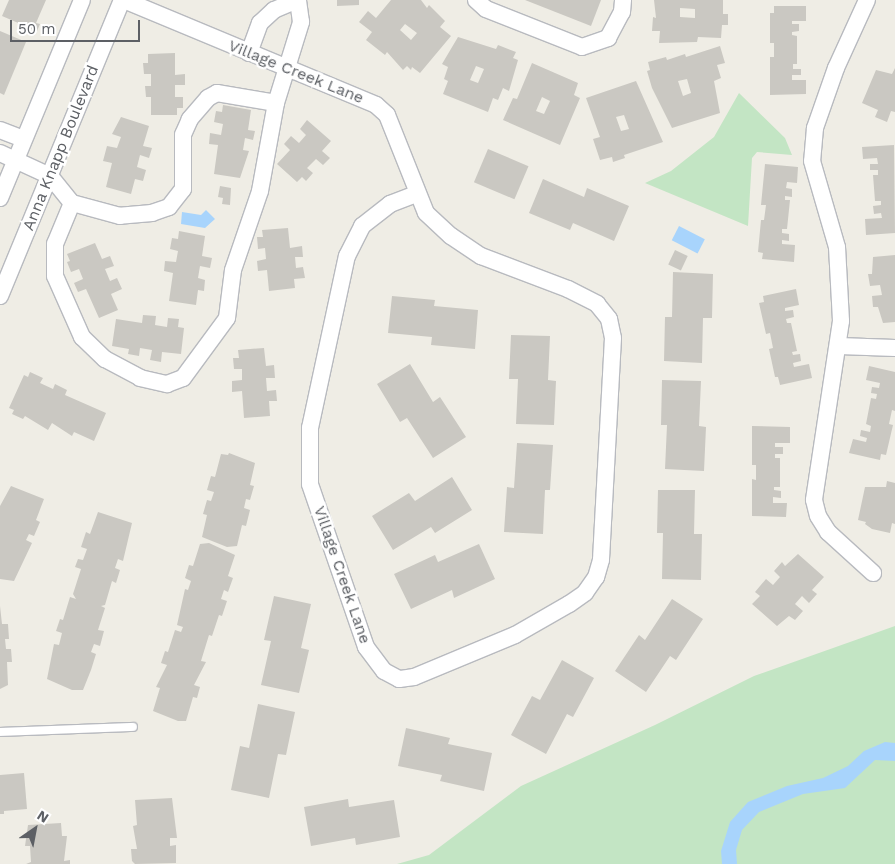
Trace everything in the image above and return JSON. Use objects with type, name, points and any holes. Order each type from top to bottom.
[{"type":"street","points":[[0,198],[8,156],[23,139],[82,0]]},
{"type":"street","name":"Village Creek Lane","points":[[123,0],[376,105],[387,115],[416,194],[426,213],[450,236],[481,256],[597,304],[609,319],[613,338],[602,560],[596,577],[584,593],[515,635],[414,677],[399,679],[384,671],[366,647],[310,484],[310,428],[347,256],[362,226],[390,204],[416,194]]},
{"type":"street","name":"Anna Knapp Boulevard","points":[[0,296],[123,0]]},
{"type":"street","points":[[72,203],[55,244],[55,276],[82,338],[104,359],[140,378],[167,384],[183,378],[227,318],[233,270],[260,191],[276,103],[287,68],[289,52],[300,22],[298,0],[274,10],[260,23],[249,52]]},
{"type":"street","points":[[476,0],[486,9],[582,47],[608,38],[622,12],[623,0]]},
{"type":"street","points":[[866,0],[815,128],[812,161],[837,247],[841,322],[839,346],[814,500],[818,516],[828,532],[873,573]]},
{"type":"street","points":[[8,156],[50,176],[72,203],[120,216],[152,213],[169,206],[183,189],[183,135],[190,119],[208,98],[217,93],[276,103]]},
{"type":"street","points":[[0,130],[23,139]]},
{"type":"street","points":[[839,346],[895,348]]},
{"type":"lane","points":[[0,732],[133,727]]},
{"type":"green space","points":[[739,93],[785,138],[792,155],[757,152],[752,158],[748,226],[645,183],[671,171],[714,137]]},
{"type":"green space","points":[[895,626],[895,864],[397,864],[429,855],[521,786],[655,725],[754,676]]},
{"type":"water","points":[[206,210],[215,219],[205,228],[181,224],[182,212],[201,215]]},
{"type":"water","points":[[679,226],[705,239],[698,253],[672,240]]},
{"type":"water","points":[[885,742],[895,743],[895,761],[875,760],[845,788],[803,794],[759,812],[742,830],[736,850],[737,864],[722,864],[721,851],[730,822],[748,802],[787,786],[823,778],[848,766],[864,751]]},
{"type":"building","points":[[9,0],[46,0],[36,23],[40,24],[37,31],[2,16]]},
{"type":"building","points":[[337,0],[359,0],[359,5],[337,6]]},
{"type":"building","points":[[391,0],[421,0],[427,8],[429,5],[445,21],[440,27],[451,36],[420,73],[412,67],[411,70],[407,66],[403,70],[387,52],[385,55],[366,40],[372,32],[359,22],[368,11],[376,18]],"holes":[[[405,24],[417,33],[411,40],[400,30]]]},
{"type":"building","points":[[525,0],[601,0],[591,26]]},
{"type":"building","points":[[654,0],[723,0],[723,14],[728,14],[728,25],[722,25],[721,38],[698,37],[697,42],[659,43],[660,31],[652,31],[653,17],[656,18]],"holes":[[[680,8],[695,9],[695,18],[680,17]]]},
{"type":"building","points":[[774,6],[806,6],[806,21],[792,21],[792,24],[799,24],[799,31],[792,32],[792,35],[797,36],[797,64],[793,64],[793,69],[801,69],[801,75],[792,75],[792,80],[806,80],[806,94],[770,95],[770,57],[774,57],[774,43],[770,43],[770,13],[774,13]]},
{"type":"building","points":[[0,31],[26,42],[4,95],[0,93]]},
{"type":"building","points":[[458,37],[496,49],[498,45],[516,52],[513,58],[518,60],[509,91],[503,88],[498,100],[493,98],[488,112],[443,94],[448,81],[444,79],[448,67],[442,64]],"holes":[[[476,66],[484,69],[478,83],[470,80]]]},
{"type":"building","points":[[720,46],[725,63],[717,65],[721,78],[714,81],[720,113],[672,128],[652,88],[647,71],[650,70],[648,62],[666,57],[667,60],[685,54],[686,57]],"holes":[[[687,79],[691,93],[683,96],[678,81]]]},
{"type":"building","points":[[175,53],[175,75],[185,74],[185,85],[175,85],[175,97],[183,97],[183,108],[177,108],[177,115],[151,115],[151,97],[146,97],[145,86],[151,86],[151,74],[144,74],[143,63],[148,63],[148,54]]},
{"type":"building","points":[[532,63],[578,83],[574,95],[580,98],[560,145],[503,120],[513,98],[517,99]],"holes":[[[542,97],[550,101],[544,114],[536,111]]]},
{"type":"building","points":[[895,68],[895,112],[891,111],[887,122],[875,117],[878,110],[862,103],[876,70],[892,74]]},
{"type":"building","points":[[636,81],[663,142],[624,155],[625,158],[613,162],[612,157],[600,160],[593,139],[600,137],[586,98]],"holes":[[[624,115],[629,129],[621,131],[616,117]]]},
{"type":"building","points":[[223,105],[251,110],[248,130],[255,131],[253,140],[245,138],[243,150],[249,151],[240,178],[214,174],[218,145],[209,144],[210,133],[221,135],[223,124],[214,122],[216,111],[222,112]]},
{"type":"building","points":[[121,117],[149,126],[143,146],[152,148],[149,158],[140,155],[137,167],[146,170],[143,181],[135,179],[131,194],[106,187],[112,163],[103,161],[107,146],[117,148],[121,137],[112,134]]},
{"type":"building","points":[[307,120],[331,141],[322,151],[330,158],[323,165],[316,159],[307,168],[313,173],[306,181],[302,177],[297,182],[277,164],[290,150],[284,144],[291,136],[299,143],[306,135],[300,129]]},
{"type":"building","points":[[894,145],[895,233],[866,235],[865,219],[882,218],[881,213],[874,214],[873,206],[881,205],[881,201],[875,201],[873,175],[878,175],[878,170],[870,170],[870,164],[878,164],[877,158],[863,159],[862,147]]},
{"type":"building","points":[[488,149],[529,166],[514,199],[474,182]]},
{"type":"building","points":[[765,164],[798,167],[797,183],[787,182],[786,188],[792,189],[792,197],[785,196],[785,200],[790,200],[787,229],[782,229],[782,233],[789,234],[789,241],[782,240],[782,244],[795,245],[794,262],[762,259],[763,253],[758,252],[761,220],[764,220],[766,205],[761,205]]},
{"type":"building","points":[[543,179],[584,197],[587,188],[629,206],[614,241],[573,223],[570,230],[529,213]]},
{"type":"building","points":[[220,186],[231,188],[230,205],[222,204],[223,198],[218,197]]},
{"type":"building","points":[[288,228],[290,248],[302,246],[303,257],[295,257],[296,268],[303,267],[305,278],[294,279],[295,288],[269,291],[267,270],[258,271],[257,261],[266,259],[265,248],[258,249],[257,237],[263,237],[262,230]]},
{"type":"building","points":[[179,231],[205,236],[202,256],[212,258],[210,268],[200,266],[198,278],[205,280],[204,291],[198,290],[196,305],[169,301],[173,273],[164,271],[165,261],[176,262],[178,251],[170,249],[172,238],[178,239]]},
{"type":"building","points":[[95,243],[102,259],[110,256],[114,266],[105,269],[110,281],[117,278],[122,289],[111,294],[118,310],[99,318],[86,289],[78,292],[74,283],[83,279],[79,269],[71,272],[67,262],[70,261],[67,254]]},
{"type":"building","points":[[675,250],[688,256],[681,270],[668,265]]},
{"type":"building","points":[[895,255],[895,322],[883,323],[878,307],[873,307],[872,296],[882,295],[880,285],[870,286],[868,274],[872,274],[873,257]]},
{"type":"building","points":[[673,272],[713,274],[712,318],[703,318],[702,363],[664,361],[665,317],[672,317]]},
{"type":"building","points":[[796,289],[799,305],[785,308],[785,311],[793,310],[794,317],[786,319],[787,323],[791,323],[797,351],[792,352],[793,355],[800,354],[801,361],[793,363],[794,367],[809,364],[812,378],[780,385],[778,377],[775,377],[769,349],[773,348],[770,333],[766,334],[759,303],[764,302],[763,296]]},
{"type":"building","points":[[392,296],[435,300],[434,306],[478,310],[475,349],[431,345],[432,337],[388,333]]},
{"type":"building","points":[[143,315],[156,316],[155,325],[167,327],[168,318],[179,319],[178,327],[184,328],[181,354],[162,352],[161,362],[150,360],[152,350],[140,348],[139,356],[128,354],[129,349],[112,346],[116,319],[142,323]]},
{"type":"building","points":[[511,335],[550,336],[548,380],[556,381],[554,425],[516,424],[518,379],[509,379]]},
{"type":"building","points":[[264,348],[266,366],[274,365],[275,378],[266,378],[267,391],[276,390],[277,401],[269,401],[270,416],[244,418],[242,391],[232,392],[232,381],[242,380],[242,369],[234,369],[233,358],[239,358],[238,350]]},
{"type":"building","points":[[410,364],[433,402],[440,397],[466,437],[433,458],[407,418],[400,422],[377,384]]},
{"type":"building","points":[[869,366],[895,372],[895,411],[892,410],[889,424],[893,425],[886,455],[881,454],[880,460],[849,453],[853,439],[866,442],[867,438],[860,436],[861,430],[870,432],[871,426],[866,424],[871,398],[876,399],[877,394],[871,393],[872,387],[879,388],[880,383],[866,380]]},
{"type":"building","points":[[30,372],[43,378],[40,383],[53,389],[55,384],[67,390],[65,395],[106,413],[94,441],[74,432],[72,436],[52,423],[48,430],[25,416],[23,419],[12,414],[14,410],[9,408],[24,375],[28,377]]},
{"type":"building","points":[[662,380],[701,381],[699,426],[706,427],[704,471],[665,469],[667,425],[661,425]]},
{"type":"building","points":[[752,426],[790,427],[790,443],[775,443],[775,447],[783,447],[783,454],[775,454],[775,458],[780,458],[780,487],[774,487],[774,490],[781,491],[781,498],[773,497],[773,503],[787,503],[786,517],[752,516],[752,479],[756,480],[756,465],[752,465]]},
{"type":"building","points":[[517,443],[553,445],[550,490],[545,490],[543,534],[504,532],[507,487],[514,488]]},
{"type":"building","points":[[229,453],[255,463],[250,485],[254,486],[250,500],[246,499],[244,508],[250,510],[246,526],[242,525],[237,546],[227,547],[202,537],[207,515],[203,514],[207,500],[211,501],[214,492],[207,490],[211,476],[215,477],[221,454],[228,455]]},
{"type":"building","points":[[452,477],[472,510],[435,533],[431,527],[393,550],[372,516],[409,493],[415,501]]},
{"type":"building","points":[[887,481],[895,483],[895,524],[892,523],[890,533],[872,529],[865,524],[866,522],[858,520],[865,487],[886,487]]},
{"type":"building","points":[[11,486],[44,499],[36,520],[40,522],[34,536],[29,534],[26,540],[32,543],[14,581],[0,579],[0,506]]},
{"type":"building","points":[[658,490],[695,490],[694,534],[702,534],[701,580],[662,579],[663,533],[657,533]]},
{"type":"building","points":[[98,512],[132,523],[123,561],[118,559],[115,568],[120,570],[116,583],[112,581],[105,605],[101,606],[105,608],[98,630],[104,631],[100,646],[94,644],[91,652],[96,654],[83,690],[72,690],[47,679],[54,644],[59,645],[62,633],[56,631],[60,619],[63,620],[70,597],[76,599],[73,594],[81,569],[75,567],[78,559],[83,560],[87,549],[81,547],[86,532],[90,534]]},
{"type":"building","points":[[209,543],[235,555],[228,576],[233,578],[228,592],[224,590],[221,599],[227,601],[222,616],[219,615],[212,636],[209,635],[201,661],[206,662],[194,685],[200,687],[197,698],[193,697],[186,721],[178,721],[153,711],[160,688],[156,687],[167,665],[161,663],[165,651],[168,652],[175,630],[181,632],[183,627],[177,625],[185,589],[188,590],[191,581],[185,578],[189,565],[193,566],[200,544]]},
{"type":"building","points":[[479,544],[495,579],[454,598],[452,590],[411,609],[394,574],[435,555],[438,562]]},
{"type":"building","points":[[798,554],[824,577],[812,590],[817,594],[809,603],[802,596],[795,604],[803,611],[795,620],[789,616],[777,626],[752,604],[760,596],[755,592],[766,579],[773,585],[780,577],[774,571],[782,562],[785,566]]},
{"type":"building","points":[[274,596],[311,604],[301,648],[309,650],[299,693],[261,685],[271,641],[264,640]]},
{"type":"building","points":[[672,599],[703,619],[676,660],[670,656],[646,692],[615,671],[639,635],[645,640]]},
{"type":"building","points":[[0,606],[2,624],[8,624],[9,639],[5,639],[6,649],[11,649],[12,662],[7,662],[8,685],[0,689]]},
{"type":"building","points":[[562,660],[594,678],[573,717],[567,714],[546,754],[511,735],[532,696],[540,700]]},
{"type":"building","points":[[258,704],[295,712],[286,755],[278,754],[269,798],[231,790],[240,746],[249,748]]},
{"type":"building","points":[[406,728],[450,738],[448,744],[492,753],[484,791],[440,781],[442,775],[398,766]]},
{"type":"building","points":[[24,773],[27,809],[4,811],[4,814],[0,814],[0,775]]},
{"type":"building","points":[[172,798],[177,838],[170,838],[170,846],[176,845],[176,863],[135,864],[132,861],[131,849],[137,849],[133,826],[137,825],[135,800]]},
{"type":"building","points":[[348,799],[349,807],[394,800],[400,837],[356,845],[355,838],[311,846],[304,807]]},
{"type":"building","points":[[61,823],[62,836],[67,836],[64,861],[70,860],[70,864],[26,864],[31,862],[30,846],[25,846],[28,825]]}]
